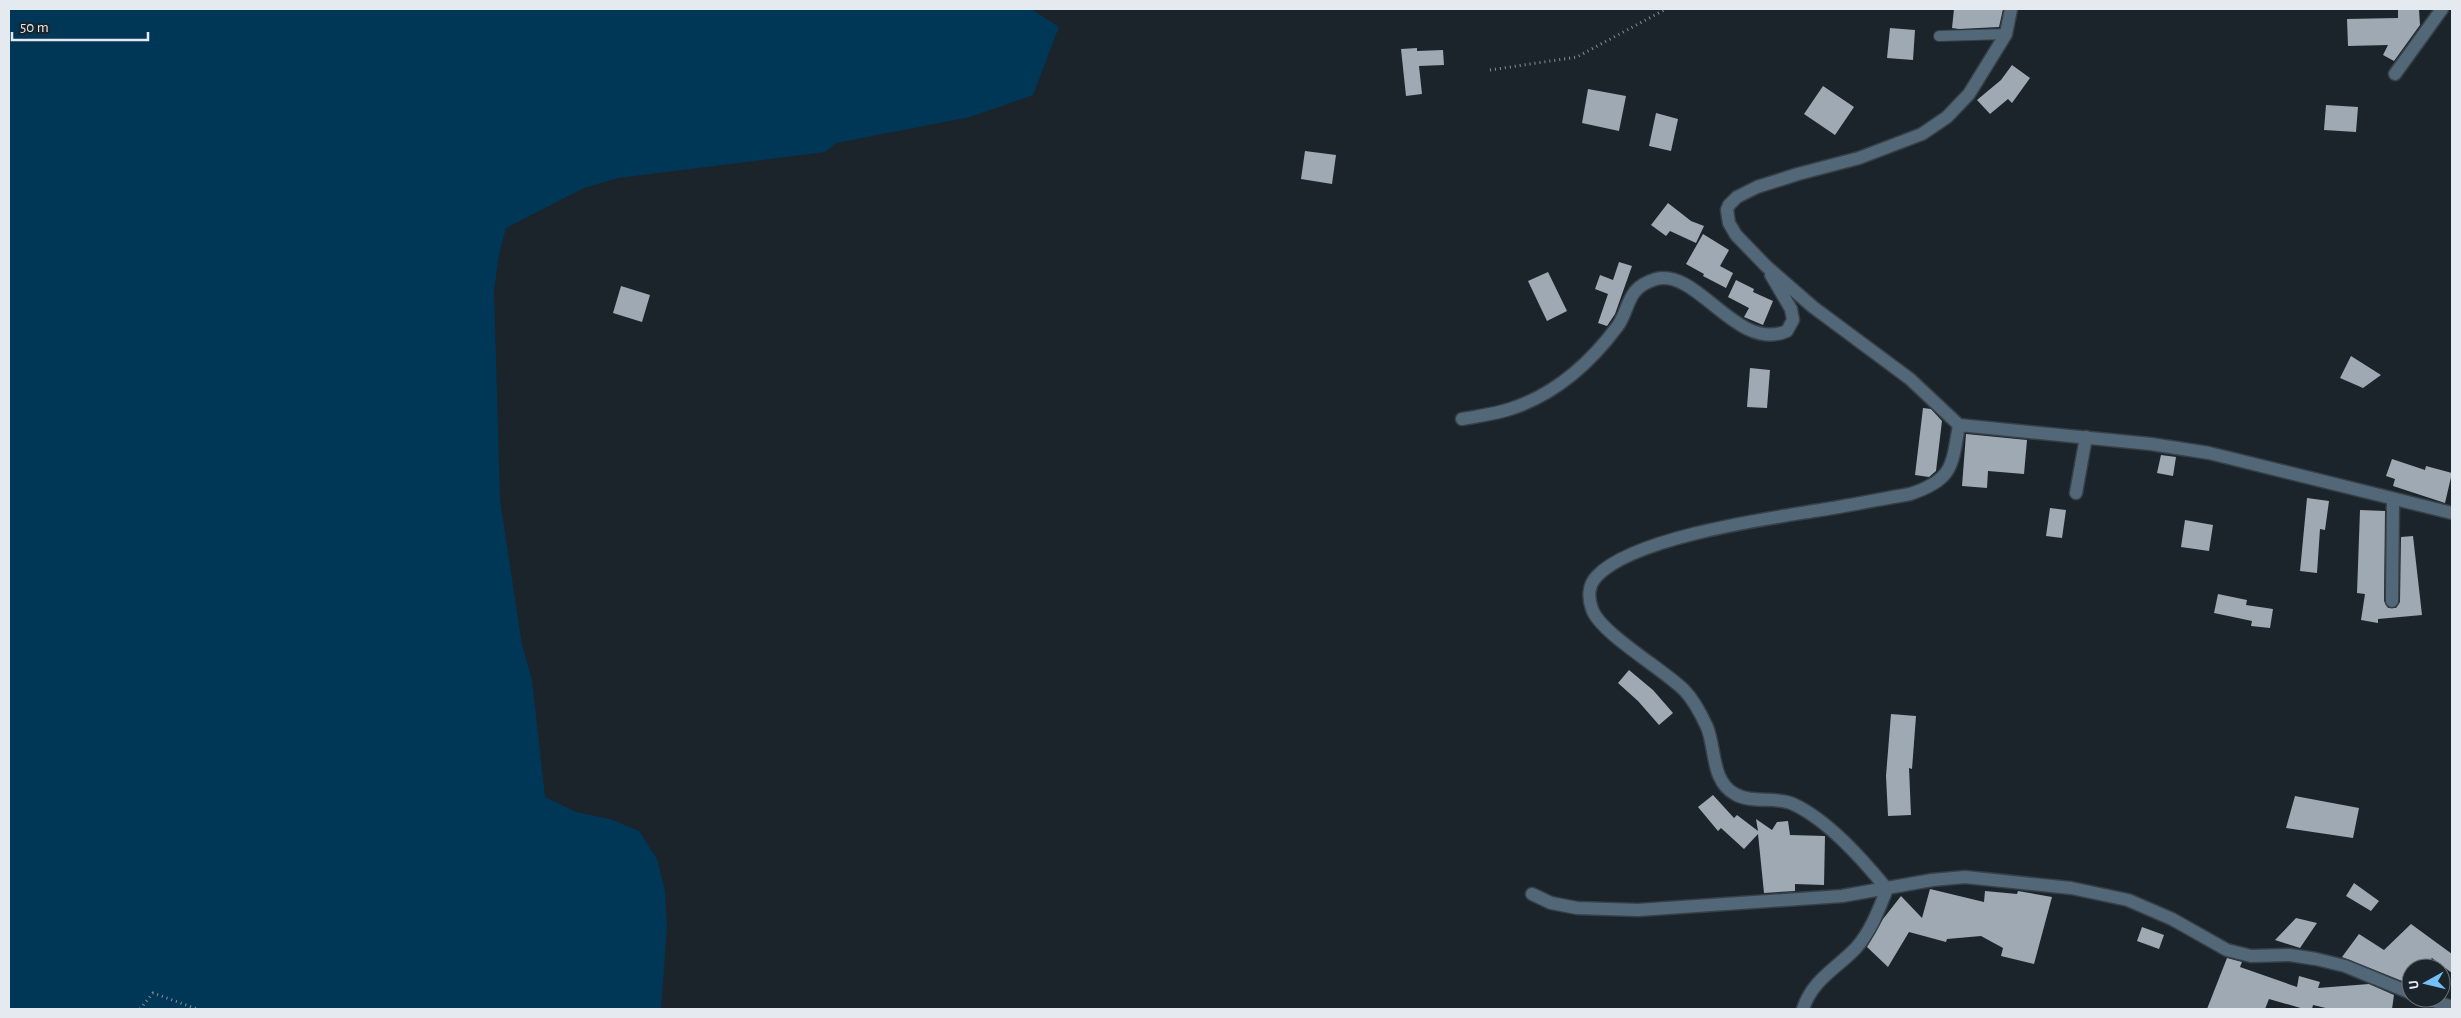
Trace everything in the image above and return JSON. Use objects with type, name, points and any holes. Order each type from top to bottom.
[{"type":"street","points":[[2011,9],[2006,34],[1969,94],[1958,107],[1922,134],[1859,158],[1757,187],[1731,202],[1727,210],[1729,223],[1746,247],[1813,306],[1910,379],[1959,425],[2086,437],[2208,453],[2452,513]]},
{"type":"street","points":[[2395,74],[2442,9]]},
{"type":"street","points":[[1462,419],[1510,410],[1553,390],[1582,366],[1618,325],[1629,298],[1641,286],[1654,280],[1678,280],[1730,319],[1751,330],[1769,335],[1787,330],[1794,320],[1791,309],[1766,266]]},
{"type":"street","points":[[1888,889],[1847,844],[1804,811],[1782,801],[1736,795],[1725,786],[1717,773],[1707,728],[1697,707],[1685,691],[1657,666],[1597,620],[1591,608],[1589,588],[1598,575],[1627,556],[1688,536],[1768,517],[1910,494],[1926,489],[1940,481],[1951,466],[1959,425]]},
{"type":"street","points":[[2076,493],[2086,437]]},
{"type":"street","points":[[2392,601],[2393,499]]},
{"type":"street","points":[[1532,894],[1551,903],[1577,908],[1638,910],[1842,896],[1932,880],[1965,877],[2071,888],[2128,900],[2172,919],[2228,950],[2251,956],[2290,955],[2316,959],[2352,969],[2401,990]]},
{"type":"street","points":[[1803,1009],[1810,990],[1856,947],[1868,932],[1888,889]]},
{"type":"lane","points":[[1939,36],[2006,34]]},
{"type":"path","points":[[1490,70],[1577,57],[1666,9]]},
{"type":"path","points":[[140,1009],[153,993],[198,1009]]},
{"type":"shaded area","points":[[9,9],[1031,9],[1059,27],[1033,95],[970,117],[836,143],[825,152],[618,178],[584,188],[506,228],[499,254],[494,291],[500,500],[522,645],[532,680],[545,797],[576,812],[610,819],[639,831],[657,859],[665,891],[667,926],[661,1009],[9,1009]]},
{"type":"building","points":[[1954,9],[2003,9],[1999,27],[1959,29],[1952,28]]},
{"type":"building","points":[[2398,9],[2419,9],[2420,25],[2394,61],[2383,55],[2388,45],[2348,46],[2347,19],[2398,18]]},
{"type":"building","points":[[1890,28],[1915,30],[1913,60],[1887,58]]},
{"type":"building","points":[[1417,48],[1417,51],[1443,50],[1444,65],[1419,66],[1422,94],[1406,96],[1401,49]]},
{"type":"building","points":[[2012,65],[2030,78],[2012,103],[2008,99],[1990,114],[1977,100],[2001,80]]},
{"type":"building","points":[[1823,86],[1854,107],[1835,135],[1804,114]]},
{"type":"building","points":[[1588,89],[1626,96],[1619,131],[1582,123]]},
{"type":"building","points":[[2326,105],[2358,107],[2356,132],[2324,130]]},
{"type":"building","points":[[1656,113],[1678,119],[1671,151],[1649,146]]},
{"type":"building","points":[[1305,151],[1336,155],[1332,184],[1301,179]]},
{"type":"building","points":[[1668,203],[1691,221],[1704,226],[1696,243],[1670,231],[1666,236],[1651,225]]},
{"type":"building","points":[[1703,234],[1729,250],[1720,266],[1733,273],[1726,288],[1703,276],[1704,274],[1686,264]]},
{"type":"building","points":[[1619,262],[1632,266],[1615,314],[1607,326],[1598,323],[1608,294],[1595,289],[1600,275],[1613,280]]},
{"type":"building","points":[[1548,272],[1567,311],[1547,321],[1528,281]]},
{"type":"building","points":[[1736,280],[1754,289],[1753,292],[1773,301],[1763,325],[1744,317],[1749,308],[1728,297]]},
{"type":"building","points":[[621,286],[650,295],[642,322],[613,313]]},
{"type":"building","points":[[2351,356],[2381,375],[2363,388],[2340,378]]},
{"type":"building","points":[[1750,368],[1770,370],[1767,408],[1747,407]]},
{"type":"building","points":[[1923,408],[1931,409],[1942,421],[1936,471],[1929,477],[1915,475]]},
{"type":"building","points":[[1966,434],[2027,440],[2024,474],[1988,471],[1987,488],[1962,486]]},
{"type":"building","points":[[2161,455],[2176,457],[2173,476],[2157,473]]},
{"type":"building","points":[[2392,459],[2425,470],[2426,466],[2452,473],[2445,503],[2393,486],[2395,479],[2386,476]]},
{"type":"building","points":[[2307,498],[2329,501],[2325,530],[2320,529],[2317,573],[2300,571]]},
{"type":"building","points":[[2050,508],[2066,510],[2062,538],[2046,536]]},
{"type":"building","points":[[2360,510],[2385,511],[2384,601],[2388,608],[2396,608],[2400,602],[2401,537],[2413,536],[2422,615],[2378,619],[2378,623],[2361,620],[2365,594],[2357,593]]},
{"type":"building","points":[[2185,520],[2213,525],[2209,551],[2181,547]]},
{"type":"building","points":[[2218,594],[2247,600],[2246,605],[2273,609],[2270,628],[2251,626],[2252,621],[2214,613]]},
{"type":"building","points":[[1629,670],[1653,690],[1673,713],[1659,725],[1638,701],[1618,683]]},
{"type":"building","points":[[1891,714],[1916,716],[1912,769],[1909,768],[1911,815],[1888,816],[1886,776]]},
{"type":"building","points":[[1713,795],[1734,818],[1737,815],[1758,831],[1756,819],[1772,830],[1777,822],[1788,821],[1790,835],[1825,836],[1824,885],[1795,884],[1795,891],[1764,893],[1758,834],[1744,849],[1721,828],[1718,831],[1698,807]]},
{"type":"building","points":[[2295,796],[2359,808],[2353,838],[2286,828]]},
{"type":"building","points":[[2354,883],[2379,901],[2371,911],[2346,896]]},
{"type":"building","points":[[1930,889],[1984,902],[1985,891],[2017,894],[2018,891],[2052,897],[2034,964],[2001,956],[2003,948],[1981,936],[1947,939],[1946,942],[1909,932],[1888,967],[1867,947],[1883,919],[1901,896],[1922,918]]},
{"type":"building","points":[[2296,918],[2317,923],[2300,948],[2275,940]]},
{"type":"building","points":[[2411,924],[2452,954],[2452,973],[2451,958],[2401,958],[2401,981],[2342,957],[2359,934],[2384,950]]},
{"type":"building","points":[[2142,927],[2164,935],[2159,949],[2137,941]]},
{"type":"building","points":[[2227,958],[2242,962],[2240,967],[2297,987],[2299,976],[2320,982],[2318,988],[2369,984],[2394,995],[2392,1009],[2330,1009],[2313,1005],[2312,1009],[2304,1009],[2269,999],[2265,1009],[2207,1009]]}]
